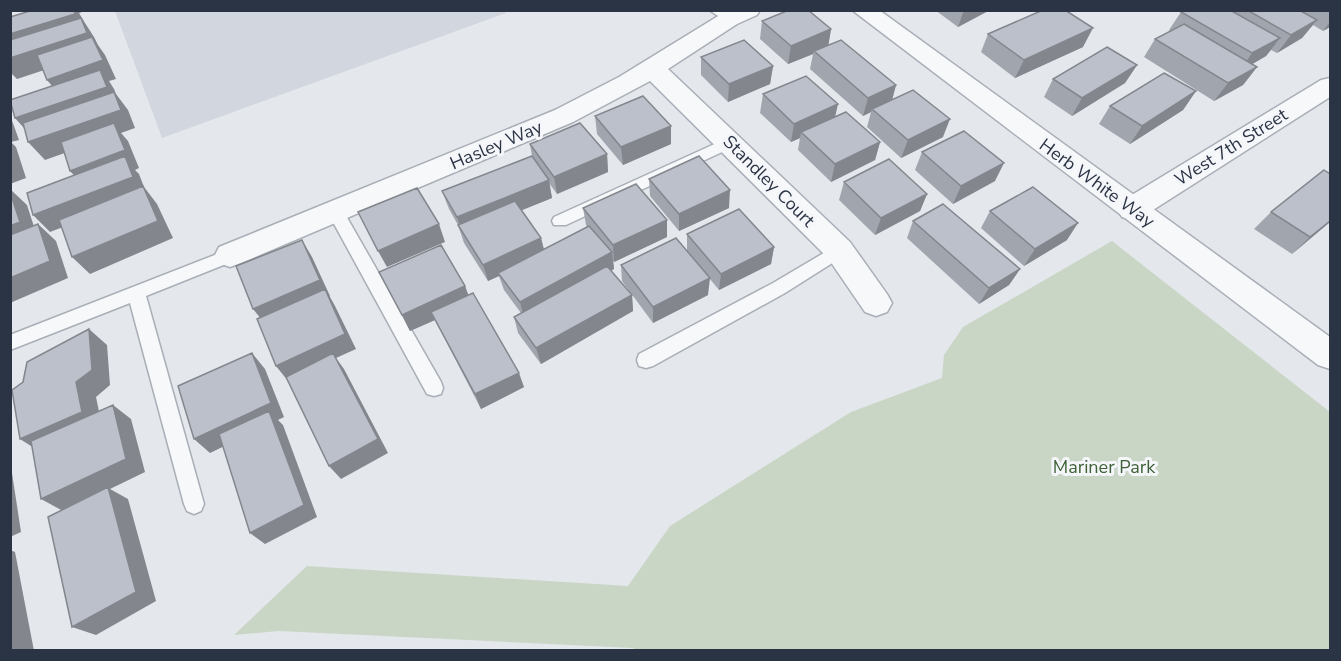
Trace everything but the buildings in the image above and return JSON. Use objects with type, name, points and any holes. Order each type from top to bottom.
[{"type":"street","name":"Herb White Way","points":[[863,10],[1330,356]]},
{"type":"street","name":"Hasley Way","points":[[230,255],[564,116],[652,69],[731,13]]},
{"type":"street","name":"Standley Court","points":[[652,69],[839,249],[876,303]]},
{"type":"street","name":"West 7th Street","points":[[1132,209],[1330,86]]},
{"type":"lane","points":[[560,221],[730,142]]},
{"type":"lane","points":[[335,211],[434,388]]},
{"type":"lane","points":[[646,360],[780,288],[839,249]]},
{"type":"lane","points":[[10,344],[230,255]]},
{"type":"lane","points":[[136,293],[194,504]]},
{"type":"shaded area","points":[[504,10],[506,13],[162,138],[115,11]]},
{"type":"green space","name":"Mariner Park","points":[[1112,241],[1330,412],[1330,650],[636,650],[633,648],[279,631],[234,635],[307,566],[628,586],[670,526],[851,412],[942,378],[944,355],[963,327]]}]
